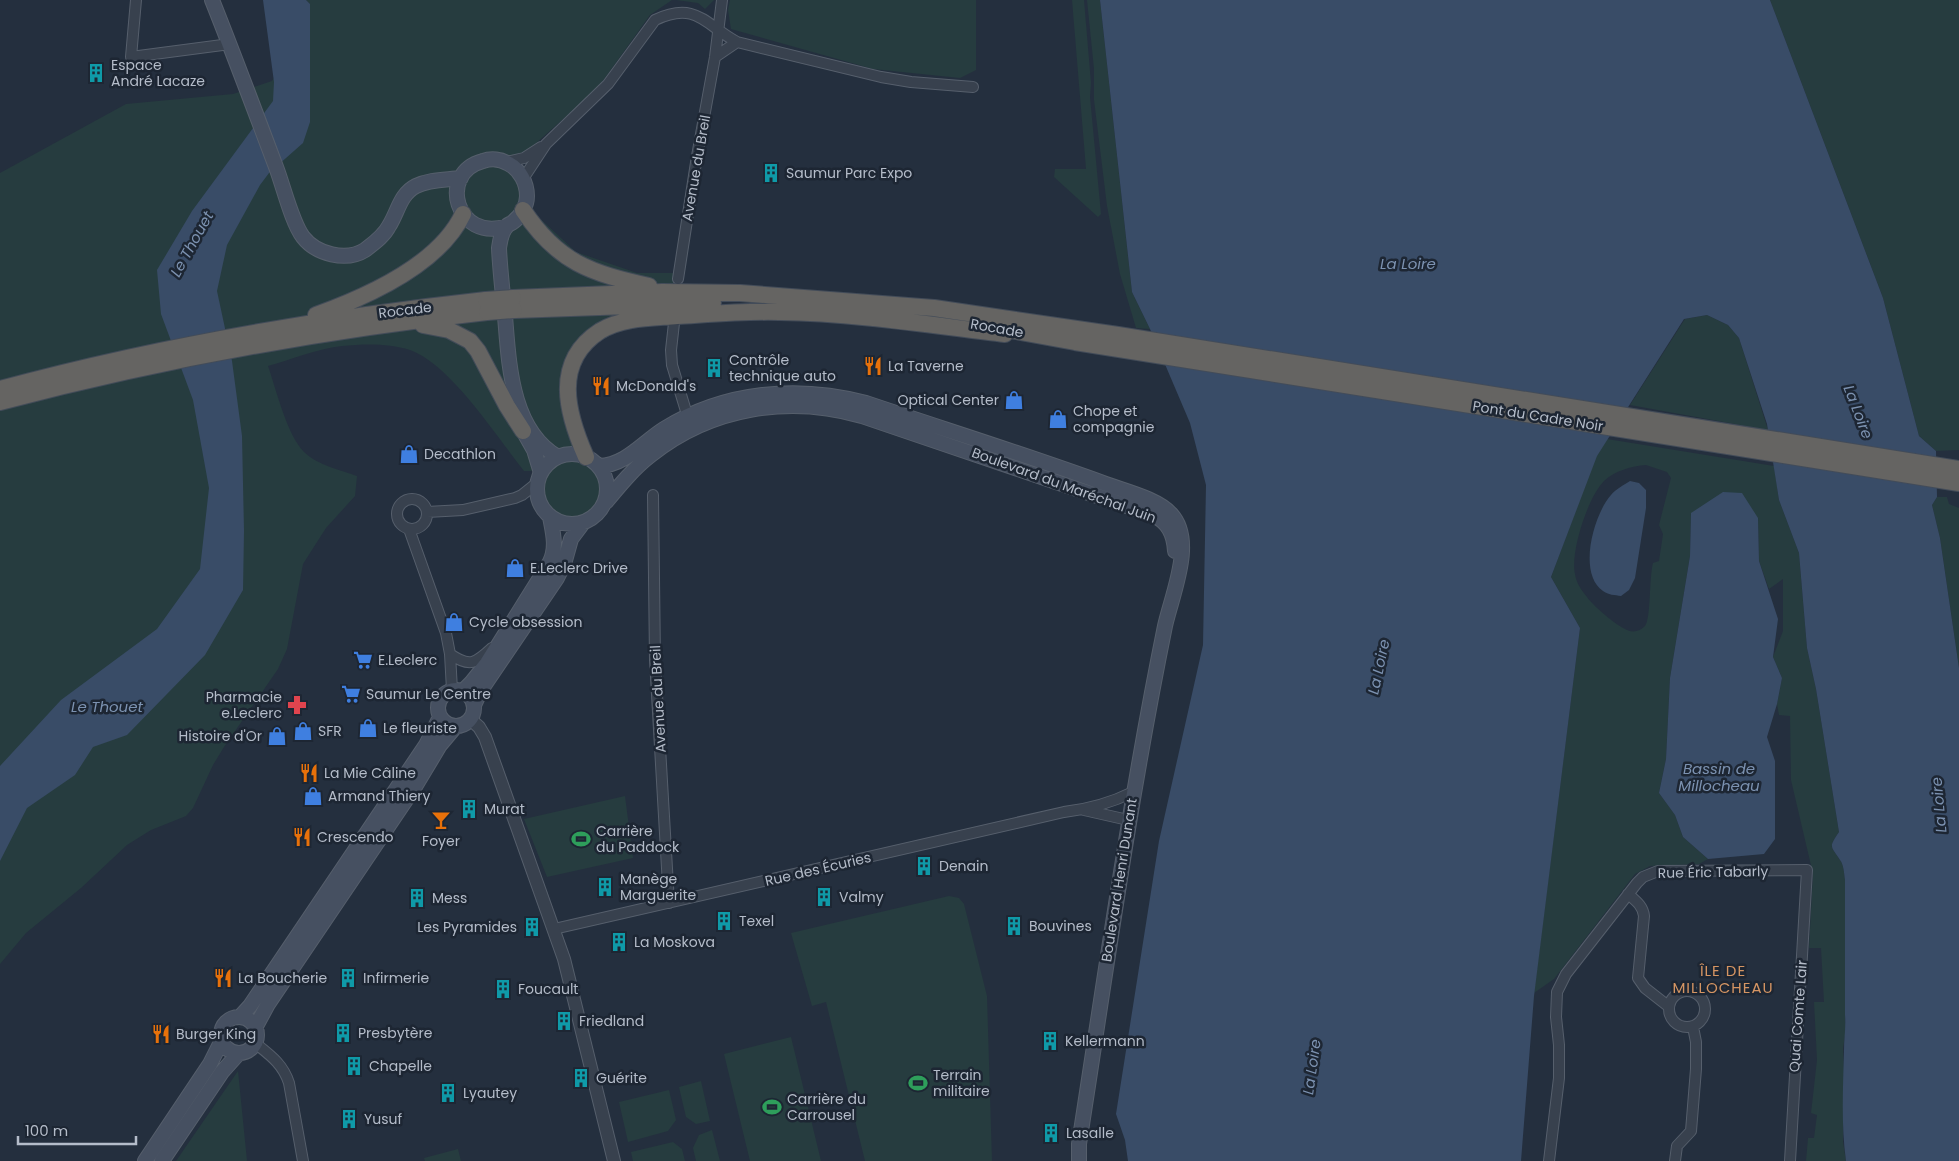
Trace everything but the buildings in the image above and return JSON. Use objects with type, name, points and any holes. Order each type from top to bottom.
[{"type":"highway","points":[[523,210],[548,240],[564,255],[580,266],[612,278],[677,285]]},
{"type":"highway","points":[[276,329],[345,304],[394,280],[447,239],[458,225],[463,214]]},
{"type":"highway","name":"Rocade","points":[[0,389],[84,375],[261,338],[276,329],[358,316],[514,304],[677,285],[934,308],[1118,342]]},
{"type":"highway","name":"Rocade","points":[[514,304],[740,302],[876,311],[990,326],[1075,342],[1118,342]]},
{"type":"highway","points":[[261,338],[401,322],[486,306]]},
{"type":"highway","points":[[592,461],[576,434],[568,408],[567,395],[570,371],[579,354],[590,340],[606,328],[621,322],[726,312],[800,312],[1075,342]]},
{"type":"highway","points":[[401,322],[450,330],[470,341],[478,351],[506,406],[523,431]]},
{"type":"highway","name":"Pont du Cadre Noir","points":[[1118,342],[1959,469]]},
{"type":"highway","name":"Pont du Cadre Noir","points":[[1118,342],[1959,483]]},
{"type":"highway","points":[[0,402],[84,375]]},
{"type":"main road","points":[[212,0],[290,205],[305,229],[320,242],[344,248],[375,242],[390,225],[406,194],[416,186],[437,180],[461,178]]},
{"type":"main road","points":[[498,160],[506,162],[516,169],[524,179],[527,195],[523,210],[519,217],[507,226],[490,230],[481,228],[468,220],[463,214],[457,197],[461,178],[472,165],[480,161],[498,160]]},
{"type":"main road","points":[[424,183],[442,187],[457,197]]},
{"type":"main road","points":[[507,226],[500,241],[500,258],[509,360],[514,390],[533,433],[544,447],[558,457]]},
{"type":"main road","points":[[481,228],[492,248],[505,375],[523,431],[534,450],[539,478],[539,502],[550,517],[560,523],[572,525],[583,523],[597,515],[606,502],[608,486],[604,472],[592,461],[568,454],[558,457],[548,464],[539,478]]},
{"type":"main road","name":"Boulevard du Maréchal Juin","points":[[592,461],[612,464],[624,459],[660,432],[689,423],[725,402],[759,395],[794,392],[836,396],[866,403],[1080,474],[1165,508],[1181,530],[1182,552],[1170,601]]},
{"type":"main road","name":"Boulevard du Maréchal Juin","points":[[606,502],[649,456],[669,442],[689,423]]},
{"type":"main road","points":[[550,517],[554,543],[553,555],[506,634],[478,675],[457,691],[442,696],[439,700],[438,712],[440,717],[450,725],[464,724],[470,719],[481,690],[557,578],[564,564],[571,539],[583,523]]},
{"type":"main road","name":"Boulevard Henri Dunant","points":[[1079,1161],[1079,1144],[1128,820],[1170,601]]},
{"type":"main road","points":[[457,691],[470,697],[474,705]]},
{"type":"main road","points":[[240,1017],[250,1006],[426,745],[440,717]]},
{"type":"main road","points":[[162,1161],[222,1072],[238,1053],[248,1050],[255,1043],[256,1028],[268,1004],[416,785],[440,745],[456,726]]},
{"type":"main road","points":[[238,1053],[228,1049],[222,1040],[221,1032],[225,1023],[233,1018],[240,1017],[249,1020],[256,1028]]},
{"type":"main road","points":[[145,1161],[210,1064],[222,1040]]},
{"type":"street","points":[[136,0],[131,57],[230,44]]},
{"type":"street","name":"Avenue du Breil","points":[[677,285],[715,57],[722,0]]},
{"type":"street","points":[[506,162],[524,158],[546,144],[608,84],[622,67],[648,28],[664,13],[674,9],[684,8],[704,14],[718,28],[737,42],[881,77],[911,82],[973,87]]},
{"type":"street","points":[[715,57],[737,42]]},
{"type":"street","points":[[524,179],[546,144]]},
{"type":"street","points":[[674,323],[671,350],[672,365],[689,423]]},
{"type":"street","points":[[427,512],[463,510],[520,497],[539,478]]},
{"type":"street","name":"Avenue du Breil","points":[[654,495],[655,660],[669,903]]},
{"type":"street","points":[[411,499],[419,500],[424,504],[427,512],[422,526],[410,529],[402,526],[397,517],[398,509],[403,502],[411,499]]},
{"type":"street","points":[[410,529],[446,633],[457,691]]},
{"type":"street","points":[[450,654],[463,662],[473,662],[481,658],[506,634]]},
{"type":"street","points":[[470,719],[479,727],[485,737],[554,929],[572,990],[614,1161]]},
{"type":"street","name":"Rue des Écuries","points":[[554,929],[1064,812],[1083,810],[1115,801],[1133,792]]},
{"type":"street","name":"Rue des Écuries","points":[[1083,810],[1128,820]]},
{"type":"street","name":"Rue Éric Tabarly","points":[[1549,1161],[1559,1078],[1559,1045],[1556,1017],[1557,992],[1566,974],[1643,877],[1658,871],[1807,870]]},
{"type":"street","name":"Quai Comte Lair","points":[[1790,1161],[1807,870]]},
{"type":"street","points":[[1628,894],[1638,903],[1643,910],[1644,916],[1638,978],[1645,988],[1668,1006]]},
{"type":"street","points":[[1692,991],[1698,994],[1705,1004],[1705,1014],[1699,1023],[1693,1027],[1687,1028],[1676,1024],[1669,1013],[1668,1006],[1677,993],[1692,991]]},
{"type":"street","points":[[1675,1161],[1677,1146],[1691,1131],[1696,1069],[1696,1042],[1693,1027]]},
{"type":"street","points":[[255,1043],[274,1058],[286,1072],[303,1161]]},
{"type":"green space","points":[[306,0],[672,0],[650,15],[597,89],[517,160],[529,172],[532,188],[532,211],[576,252],[637,273],[673,273],[673,324],[637,325],[615,332],[591,347],[578,368],[574,382],[578,411],[575,448],[531,471],[524,471],[487,421],[457,385],[425,358],[410,350],[385,345],[333,347],[268,366],[292,435],[304,452],[322,464],[357,476],[355,496],[326,528],[303,564],[287,649],[278,669],[213,765],[193,808],[186,816],[151,830],[127,845],[81,888],[26,933],[0,964],[0,173],[126,104],[233,94],[272,81],[309,22],[310,4]]},
{"type":"green space","points":[[676,0],[714,0],[705,9],[698,3]]},
{"type":"green space","points":[[730,0],[976,0],[976,70],[960,78],[873,69],[731,29],[728,10]]},
{"type":"green space","points":[[1072,0],[1084,0],[1091,83],[1090,97],[1101,214],[1098,217],[1054,177],[1055,169],[1086,169]]},
{"type":"green space","points":[[1087,0],[1100,0],[1132,292],[1150,329],[1136,328],[1120,274],[1107,206],[1094,100],[1094,69]]},
{"type":"green space","points":[[1770,0],[1959,0],[1959,450],[1936,451],[1919,436],[1883,298]]},
{"type":"green space","points":[[1707,315],[1728,325],[1739,338],[1768,430],[1630,405],[1685,319]]},
{"type":"green space","points":[[1607,439],[1774,466],[1779,500],[1799,553],[1807,648],[1816,689],[1839,832],[1833,841],[1832,847],[1844,870],[1846,1030],[1843,1048],[1843,1142],[1846,1161],[1806,1161],[1808,1138],[1814,1138],[1817,1115],[1811,1113],[1817,1060],[1814,1002],[1824,1002],[1821,948],[1809,948],[1813,874],[1791,780],[1790,716],[1779,715],[1777,704],[1782,678],[1773,657],[1783,631],[1783,579],[1769,589],[1759,561],[1758,518],[1691,513],[1690,556],[1670,678],[1666,759],[1659,793],[1675,815],[1683,837],[1708,859],[1699,864],[1650,866],[1635,874],[1554,979],[1534,993],[1580,628],[1551,577],[1596,456]],"holes":[[[1646,465],[1667,472],[1671,478],[1659,525],[1663,534],[1659,561],[1653,563],[1647,622],[1641,630],[1630,631],[1599,610],[1579,586],[1574,564],[1578,539],[1592,499],[1608,477],[1624,470]]]},
{"type":"green space","points":[[572,460],[588,465],[593,469],[597,474],[602,490],[597,506],[593,511],[588,515],[572,520],[556,515],[551,511],[547,506],[542,490],[547,474],[551,469],[556,465]]},
{"type":"green space","points":[[1937,497],[1947,497],[1949,504],[1959,508],[1959,668],[1940,538],[1932,505]]},
{"type":"green space","name":"Carrière du Paddock","points":[[625,796],[633,858],[547,877],[524,819]]},
{"type":"green space","name":"Terrain militaire","points":[[949,896],[959,898],[964,904],[987,996],[992,1161],[865,1161],[826,1002],[812,1006],[791,933]]},
{"type":"green space","name":"Carrière du Carrousel","points":[[791,1037],[821,1161],[750,1161],[724,1054]]},
{"type":"green space","points":[[238,1071],[247,1161],[176,1161]]},
{"type":"green space","points":[[701,1081],[710,1121],[696,1124],[686,1117],[679,1087]]},
{"type":"green space","points":[[669,1090],[676,1120],[668,1131],[628,1142],[619,1102]]},
{"type":"green space","points":[[712,1130],[720,1161],[696,1161],[693,1148],[699,1135]]},
{"type":"green space","points":[[673,1142],[682,1149],[685,1161],[633,1161],[631,1152]]},
{"type":"green space","points":[[458,1149],[461,1161],[425,1161],[424,1158]]},
{"type":"water","name":"Le Thouet","points":[[263,0],[306,0],[310,4],[310,122],[303,143],[269,173],[260,185],[227,245],[217,291],[232,361],[242,436],[243,590],[205,655],[127,735],[93,747],[75,775],[27,808],[0,861],[0,766],[61,700],[157,629],[200,569],[209,488],[193,400],[161,314],[157,270],[192,211],[273,101],[274,82]]},
{"type":"water","name":"La Loire","points":[[1100,0],[1770,0],[1883,298],[1919,436],[1936,451],[1937,497],[1932,505],[1940,538],[1959,668],[1959,1161],[1846,1161],[1843,1134],[1845,880],[1842,864],[1832,847],[1833,841],[1839,832],[1816,689],[1807,648],[1799,553],[1779,500],[1767,424],[1739,338],[1728,325],[1707,315],[1684,319],[1597,456],[1551,577],[1580,628],[1534,996],[1521,1161],[1128,1161],[1125,1140],[1116,1114],[1159,841],[1203,645],[1206,485],[1190,423],[1132,292]]},
{"type":"water","points":[[1630,481],[1639,483],[1646,490],[1646,508],[1635,578],[1629,590],[1621,596],[1612,595],[1603,591],[1595,582],[1591,571],[1591,543],[1599,515],[1605,504],[1613,493]]},
{"type":"water","name":"Bassin de Millocheau","points":[[1723,492],[1742,493],[1758,518],[1759,561],[1778,619],[1773,657],[1782,678],[1777,704],[1767,737],[1775,761],[1775,839],[1764,854],[1708,859],[1683,837],[1675,815],[1659,793],[1666,759],[1670,678],[1690,556],[1691,513]]},
{"type":"place","name":"Espace André Lacaze","points":[[96,73]]},
{"type":"place","name":"Saumur Parc Expo","points":[[771,173]]},
{"type":"place","name":"La Taverne","points":[[873,366]]},
{"type":"place","name":"Contrôle technique auto","points":[[714,368]]},
{"type":"place","name":"McDonald's","points":[[601,386]]},
{"type":"place","name":"Optical Center","points":[[1014,400]]},
{"type":"place","name":"Chope et compagnie","points":[[1058,419]]},
{"type":"place","name":"Decathlon","points":[[409,454]]},
{"type":"place","name":"E.Leclerc Drive","points":[[515,568]]},
{"type":"place","name":"Cycle obsession","points":[[454,622]]},
{"type":"place","name":"E.Leclerc","points":[[363,660]]},
{"type":"place","name":"Saumur Le Centre","points":[[351,694]]},
{"type":"place","name":"Pharmacie e.Leclerc","points":[[297,705]]},
{"type":"place","name":"Le fleuriste","points":[[368,728]]},
{"type":"place","name":"SFR","points":[[303,731]]},
{"type":"place","name":"Histoire d'Or","points":[[277,736]]},
{"type":"place","name":"La Mie Câline","points":[[309,773]]},
{"type":"place","name":"Armand Thiery","points":[[313,796]]},
{"type":"place","name":"Murat","points":[[469,809]]},
{"type":"place","name":"Foyer","points":[[441,820]]},
{"type":"place","name":"Crescendo","points":[[302,837]]},
{"type":"place","name":"Carrière du Paddock","points":[[581,839]]},
{"type":"place","name":"Denain","points":[[924,866]]},
{"type":"place","name":"Manège Marguerite","points":[[605,887]]},
{"type":"place","name":"Valmy","points":[[824,897]]},
{"type":"place","name":"Mess","points":[[417,898]]},
{"type":"place","name":"Texel","points":[[724,921]]},
{"type":"place","name":"Bouvines","points":[[1014,926]]},
{"type":"place","name":"Les Pyramides","points":[[532,927]]},
{"type":"place","name":"La Moskova","points":[[619,942]]},
{"type":"place","name":"La Boucherie","points":[[223,978]]},
{"type":"place","name":"Infirmerie","points":[[348,978]]},
{"type":"place","name":"Foucault","points":[[503,989]]},
{"type":"place","name":"Friedland","points":[[564,1021]]},
{"type":"place","name":"Presbytère","points":[[343,1033]]},
{"type":"place","name":"Burger King","points":[[161,1034]]},
{"type":"place","name":"Kellermann","points":[[1050,1041]]},
{"type":"place","name":"Chapelle","points":[[354,1066]]},
{"type":"place","name":"Guérite","points":[[581,1078]]},
{"type":"place","name":"Terrain militaire","points":[[918,1083]]},
{"type":"place","name":"Lyautey","points":[[448,1093]]},
{"type":"place","name":"Carrière du Carrousel","points":[[772,1107]]},
{"type":"place","name":"Yusuf","points":[[349,1119]]},
{"type":"place","name":"Lasalle","points":[[1051,1133]]},
{"type":"district","name":"ÎLE DE MILLOCHEAU","points":[[1723,980]]}]
